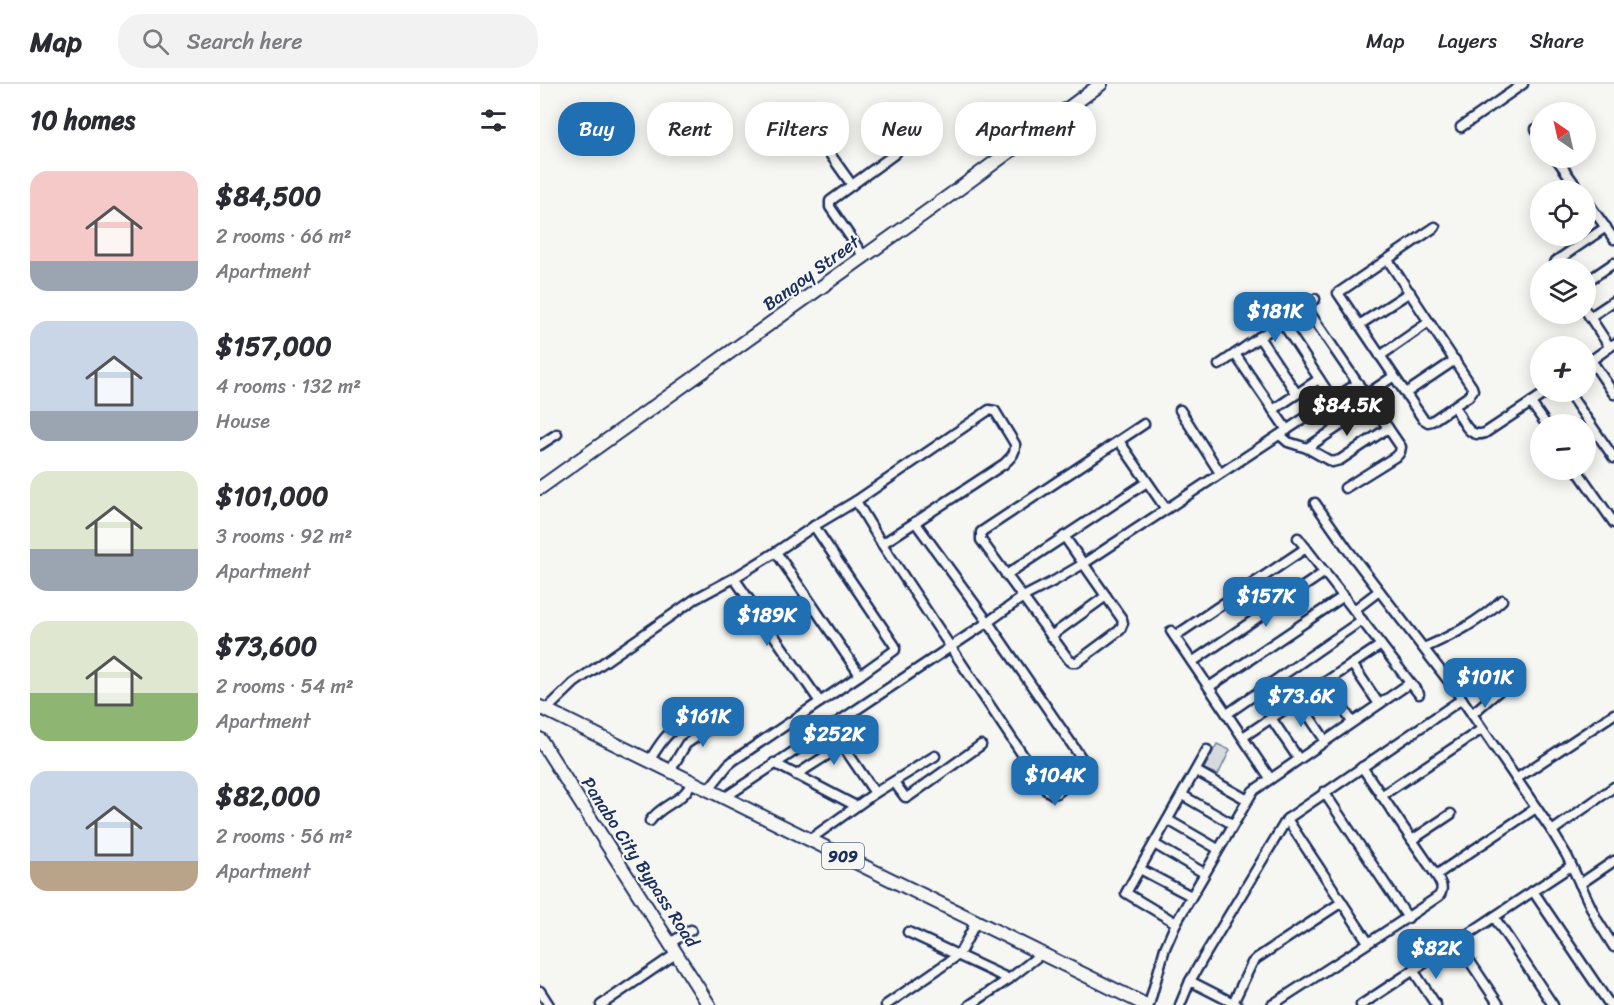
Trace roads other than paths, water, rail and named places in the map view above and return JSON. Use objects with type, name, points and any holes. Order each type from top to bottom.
[{"type":"main road","name":"Bangoy Street","points":[[540,488],[950,195],[1101,84]]},
{"type":"main road","name":"909","points":[[543,708],[1147,1005]]},
{"type":"main road","name":"Panabo City Bypass Road","points":[[540,739],[709,1005]]},
{"type":"street","points":[[1461,127],[1523,84]]},
{"type":"street","points":[[831,156],[852,185]]},
{"type":"street","points":[[864,256],[829,204],[892,156]]},
{"type":"street","points":[[1596,214],[1614,239]]},
{"type":"street","points":[[1388,260],[1473,390],[1455,407],[1428,422],[1423,419],[1338,293],[1435,227]]},
{"type":"street","points":[[1560,258],[1606,227]]},
{"type":"street","points":[[1596,275],[1614,263]]},
{"type":"street","points":[[1359,325],[1410,292]]},
{"type":"street","points":[[1219,365],[1315,299]]},
{"type":"street","points":[[1596,310],[1614,301]]},
{"type":"street","points":[[1305,306],[1401,447],[1400,452],[1345,488]]},
{"type":"street","points":[[1282,322],[1334,400]]},
{"type":"street","points":[[1380,356],[1430,322]]},
{"type":"street","points":[[1596,324],[1612,345],[1596,356]]},
{"type":"street","points":[[1259,337],[1297,394]]},
{"type":"street","points":[[1235,354],[1273,410],[1288,442],[1307,448],[1328,461],[1335,462],[1389,428]]},
{"type":"street","points":[[1406,393],[1455,360]]},
{"type":"street","points":[[1596,371],[1613,391]]},
{"type":"street","points":[[1366,395],[1394,376]]},
{"type":"street","points":[[1273,410],[1319,379]]},
{"type":"street","points":[[724,798],[1023,597],[1083,564],[1358,383]]},
{"type":"street","points":[[1575,402],[1614,458]]},
{"type":"street","points":[[1455,407],[1468,429],[1479,435],[1531,403],[1539,414]]},
{"type":"street","points":[[1307,448],[1372,404]]},
{"type":"street","points":[[543,708],[589,672],[695,599],[776,552],[856,501],[989,410],[993,410],[1015,444],[1013,455],[1004,464],[882,544]]},
{"type":"street","points":[[1180,410],[1220,473]]},
{"type":"street","points":[[1064,536],[1122,619],[1120,630],[1077,662],[1069,660],[981,540],[980,535],[983,530],[1144,424]]},
{"type":"street","points":[[540,445],[557,434]]},
{"type":"street","points":[[1119,441],[1166,509]]},
{"type":"street","points":[[1584,480],[1614,523]]},
{"type":"street","points":[[1006,575],[1146,482]]},
{"type":"street","points":[[856,501],[882,544],[1046,790],[1053,794],[1057,793],[1082,773],[1086,768],[1084,762],[988,622],[915,522]]},
{"type":"street","points":[[1315,503],[1462,699],[1552,831],[1597,920],[1614,947]]},
{"type":"street","points":[[708,790],[734,760],[894,652],[896,648],[814,526]]},
{"type":"street","points":[[1298,538],[1419,694]]},
{"type":"street","points":[[1270,778],[1173,634],[1306,548]]},
{"type":"street","points":[[776,552],[860,675]]},
{"type":"street","points":[[1192,662],[1325,572]]},
{"type":"street","points":[[734,578],[820,702]]},
{"type":"street","points":[[1353,608],[1378,589]]},
{"type":"street","points":[[1209,687],[1344,596]]},
{"type":"street","points":[[1051,636],[1106,597]]},
{"type":"street","points":[[1424,648],[1472,624],[1502,600]]},
{"type":"street","points":[[1227,714],[1362,620]]},
{"type":"street","points":[[1243,738],[1381,645]]},
{"type":"street","points":[[1353,664],[1379,704]]},
{"type":"street","points":[[1472,714],[1516,676]]},
{"type":"street","points":[[1326,682],[1352,722]]},
{"type":"street","points":[[1147,1005],[1165,948],[1176,923],[1246,799],[1257,787],[1298,758],[1410,683]]},
{"type":"street","points":[[1180,1005],[1190,981],[1287,819],[1462,699]]},
{"type":"street","points":[[1298,700],[1325,740]]},
{"type":"street","points":[[1516,779],[1614,714]]},
{"type":"street","points":[[670,771],[686,744],[728,716]]},
{"type":"street","points":[[1271,718],[1298,758]]},
{"type":"street","points":[[649,761],[667,734],[684,724]]},
{"type":"street","points":[[1382,795],[1482,729]]},
{"type":"street","points":[[796,775],[857,736]]},
{"type":"street","points":[[894,782],[905,797],[908,797],[981,745]]},
{"type":"street","points":[[843,746],[875,793]]},
{"type":"street","points":[[1176,923],[1126,893],[1207,750]]},
{"type":"street","points":[[809,840],[875,793],[935,756]]},
{"type":"street","points":[[774,763],[856,806]]},
{"type":"street","points":[[1272,1005],[1408,918],[1442,892],[1436,875],[1362,767]]},
{"type":"street","points":[[1196,771],[1246,799]]},
{"type":"street","points":[[650,821],[661,809],[687,792],[691,782]]},
{"type":"street","points":[[1552,831],[1614,787]]},
{"type":"street","points":[[1324,792],[1408,918]]},
{"type":"street","points":[[1182,795],[1232,824]]},
{"type":"street","points":[[1436,875],[1536,808]]},
{"type":"street","points":[[1412,840],[1451,813]]},
{"type":"street","points":[[1287,819],[1368,942]]},
{"type":"street","points":[[1168,820],[1218,849]]},
{"type":"street","points":[[1154,844],[1204,873]]},
{"type":"street","points":[[1580,884],[1614,861]]},
{"type":"street","points":[[1361,1005],[1571,866]]},
{"type":"street","points":[[1140,869],[1191,896]]},
{"type":"street","points":[[1533,891],[1610,1005]]},
{"type":"street","points":[[1190,981],[1235,1004],[1252,963],[1257,958],[1341,902]]},
{"type":"street","points":[[1494,917],[1553,1005]]},
{"type":"street","points":[[886,1005],[957,956],[976,922]]},
{"type":"street","points":[[601,1005],[674,948],[691,930]]},
{"type":"street","points":[[908,932],[1009,979]]},
{"type":"street","points":[[1457,942],[1499,1005]]},
{"type":"street","points":[[970,1005],[1041,954]]},
{"type":"street","points":[[1413,970],[1436,1005]]},
{"type":"street","points":[[540,991],[549,1005]]}]
